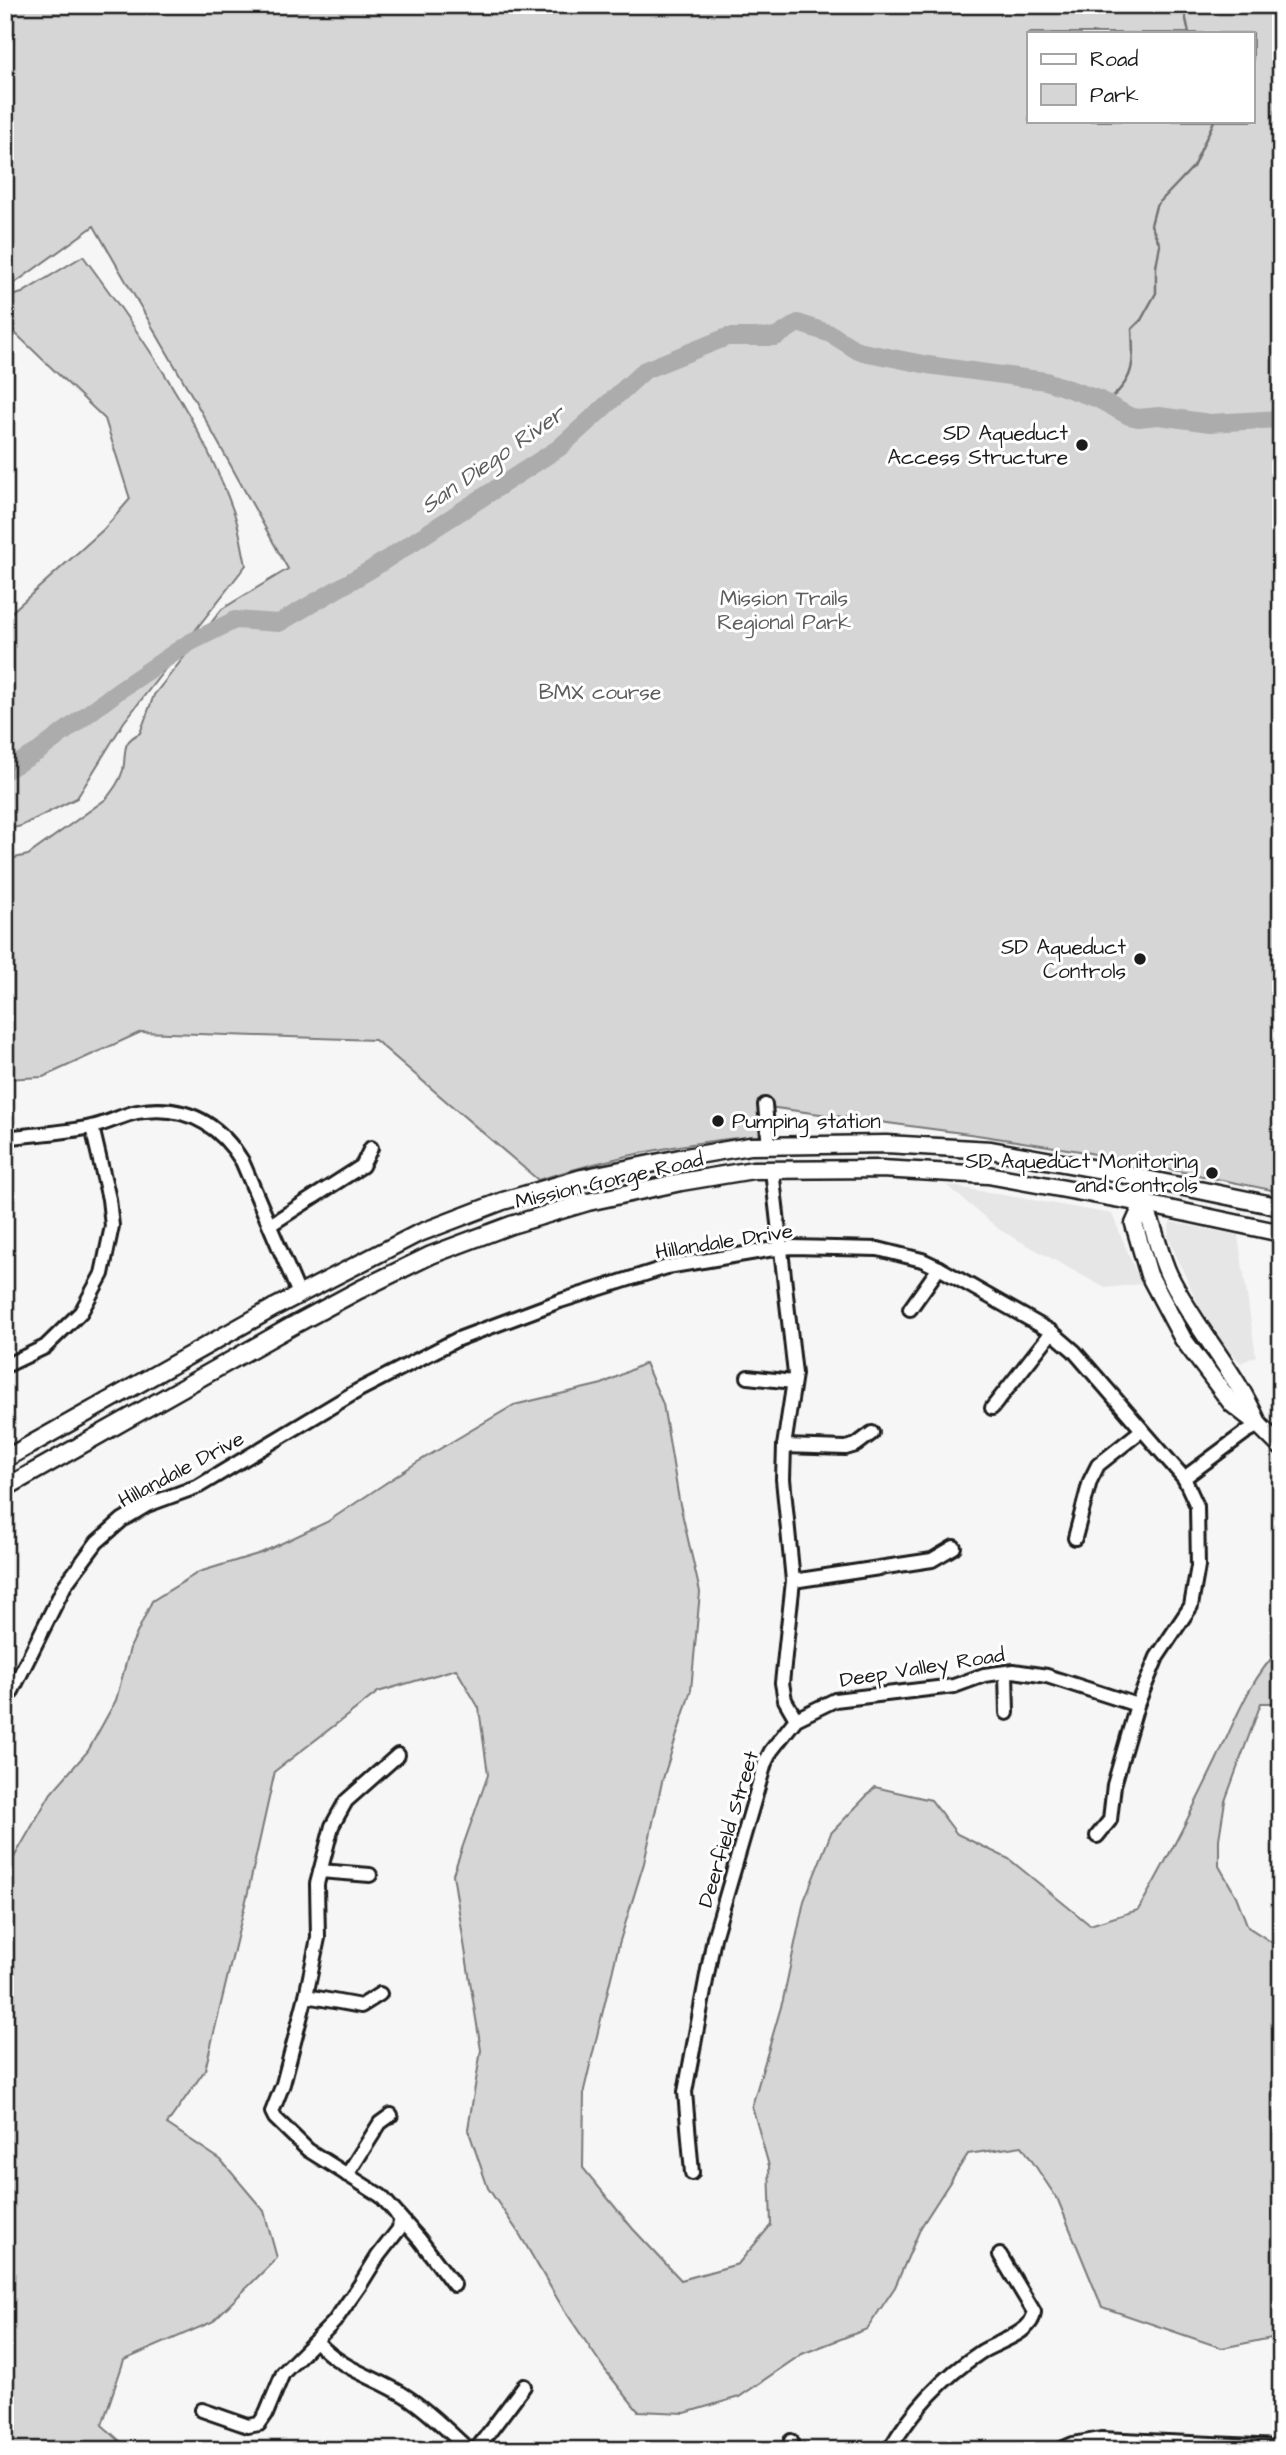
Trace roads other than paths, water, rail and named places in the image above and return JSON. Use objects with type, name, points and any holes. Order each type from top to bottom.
[{"type":"main road","name":"Mission Gorge Road","points":[[5,1459],[299,1294],[417,1234],[503,1201],[594,1175],[680,1158],[750,1146],[886,1144],[991,1150],[1281,1207]]},
{"type":"main road","name":"Mission Gorge Road","points":[[5,1488],[292,1326],[430,1255],[512,1224],[588,1202],[681,1182],[753,1170],[881,1169],[989,1175],[1281,1233]]},
{"type":"main road","points":[[1146,1179],[1143,1204],[1152,1220],[1168,1273],[1199,1329],[1245,1394],[1259,1425],[1281,1447]]},
{"type":"street","points":[[765,1105],[769,1146]]},
{"type":"street","points":[[5,1138],[92,1127],[136,1112],[168,1110],[203,1121],[230,1142],[242,1161],[299,1294]]},
{"type":"street","points":[[5,1366],[45,1347],[81,1312],[102,1274],[112,1226],[109,1199],[92,1127]]},
{"type":"street","points":[[270,1225],[362,1166],[371,1148]]},
{"type":"street","points":[[772,1170],[796,1374],[784,1446],[783,1479],[793,1581],[782,1683],[785,1700],[796,1719]]},
{"type":"street","name":"Hillandale Drive","points":[[5,1705],[65,1585],[97,1542],[122,1520],[147,1505],[199,1486],[359,1390],[458,1339],[560,1301],[667,1267],[780,1249],[878,1249],[922,1260],[939,1268],[1052,1332],[1074,1351],[1184,1478],[1197,1506],[1198,1566],[1191,1606],[1157,1657],[1138,1705],[1114,1785],[1110,1820],[1097,1836]]},
{"type":"street","points":[[910,1309],[939,1268]]},
{"type":"street","points":[[992,1408],[1052,1332]]},
{"type":"street","points":[[748,1377],[793,1382]]},
{"type":"street","points":[[1184,1478],[1245,1432],[1259,1425]]},
{"type":"street","points":[[1074,1538],[1090,1481],[1098,1465],[1142,1430]]},
{"type":"street","points":[[784,1446],[846,1448],[856,1445],[872,1433]]},
{"type":"street","points":[[793,1581],[932,1560],[954,1547]]},
{"type":"street","points":[[1006,1672],[1007,1713]]},
{"type":"street","name":"Deep Valley Road","points":[[796,1719],[835,1700],[954,1686],[984,1675],[1006,1672],[1047,1676],[1138,1705]]},
{"type":"street","name":"Deerfield Street","points":[[692,2173],[685,2092],[714,1938],[765,1763],[796,1719]]},
{"type":"street","points":[[398,1755],[346,1801],[332,1826],[317,1884],[318,1938],[306,1996],[283,2084],[272,2112],[275,2119],[308,2150],[381,2196],[420,2240],[454,2285]]},
{"type":"street","points":[[320,1871],[370,1875]]},
{"type":"street","points":[[306,1996],[361,2006],[380,1994]]},
{"type":"street","points":[[347,2175],[380,2123],[391,2115]]},
{"type":"street","points":[[202,2410],[248,2426],[259,2424],[283,2373],[334,2322],[399,2229],[400,2218],[397,2215]]},
{"type":"street","points":[[889,2450],[924,2400],[962,2366],[1029,2326],[1034,2312],[1000,2255]]},
{"type":"street","points":[[316,2340],[348,2368],[405,2395],[425,2409],[470,2450]]},
{"type":"street","points":[[477,2450],[524,2386]]},
{"type":"street","points":[[1059,2450],[1073,2444],[1101,2439],[1185,2446],[1281,2447]]},
{"type":"waterway","points":[[1183,5],[1189,32]]},
{"type":"waterway","points":[[1105,403],[1127,379],[1133,353],[1132,329],[1141,320],[1156,293],[1156,267],[1160,245],[1151,225],[1156,206],[1193,167],[1214,122]]},
{"type":"waterway","name":"San Diego River","points":[[5,771],[39,751],[118,691],[189,643],[235,620],[279,623],[370,570],[559,448],[645,370],[727,337],[776,337],[798,323],[831,334],[858,351],[928,365],[1046,381],[1098,399],[1138,418],[1159,416],[1210,423],[1281,419]]},
{"type":"place","name":"SD Aqueduct Access Structure","points":[[1082,445]]},
{"type":"place","name":"SD Aqueduct Controls","points":[[1140,959]]},
{"type":"place","name":"Pumping station","points":[[718,1121]]},
{"type":"place","name":"SD Aqueduct Monitoring and Controls","points":[[1212,1173]]},
{"type":"park label","name":"Mission Trails Regional Park","points":[[784,610]]},
{"type":"park label","name":"BMX course","points":[[600,692]]}]
